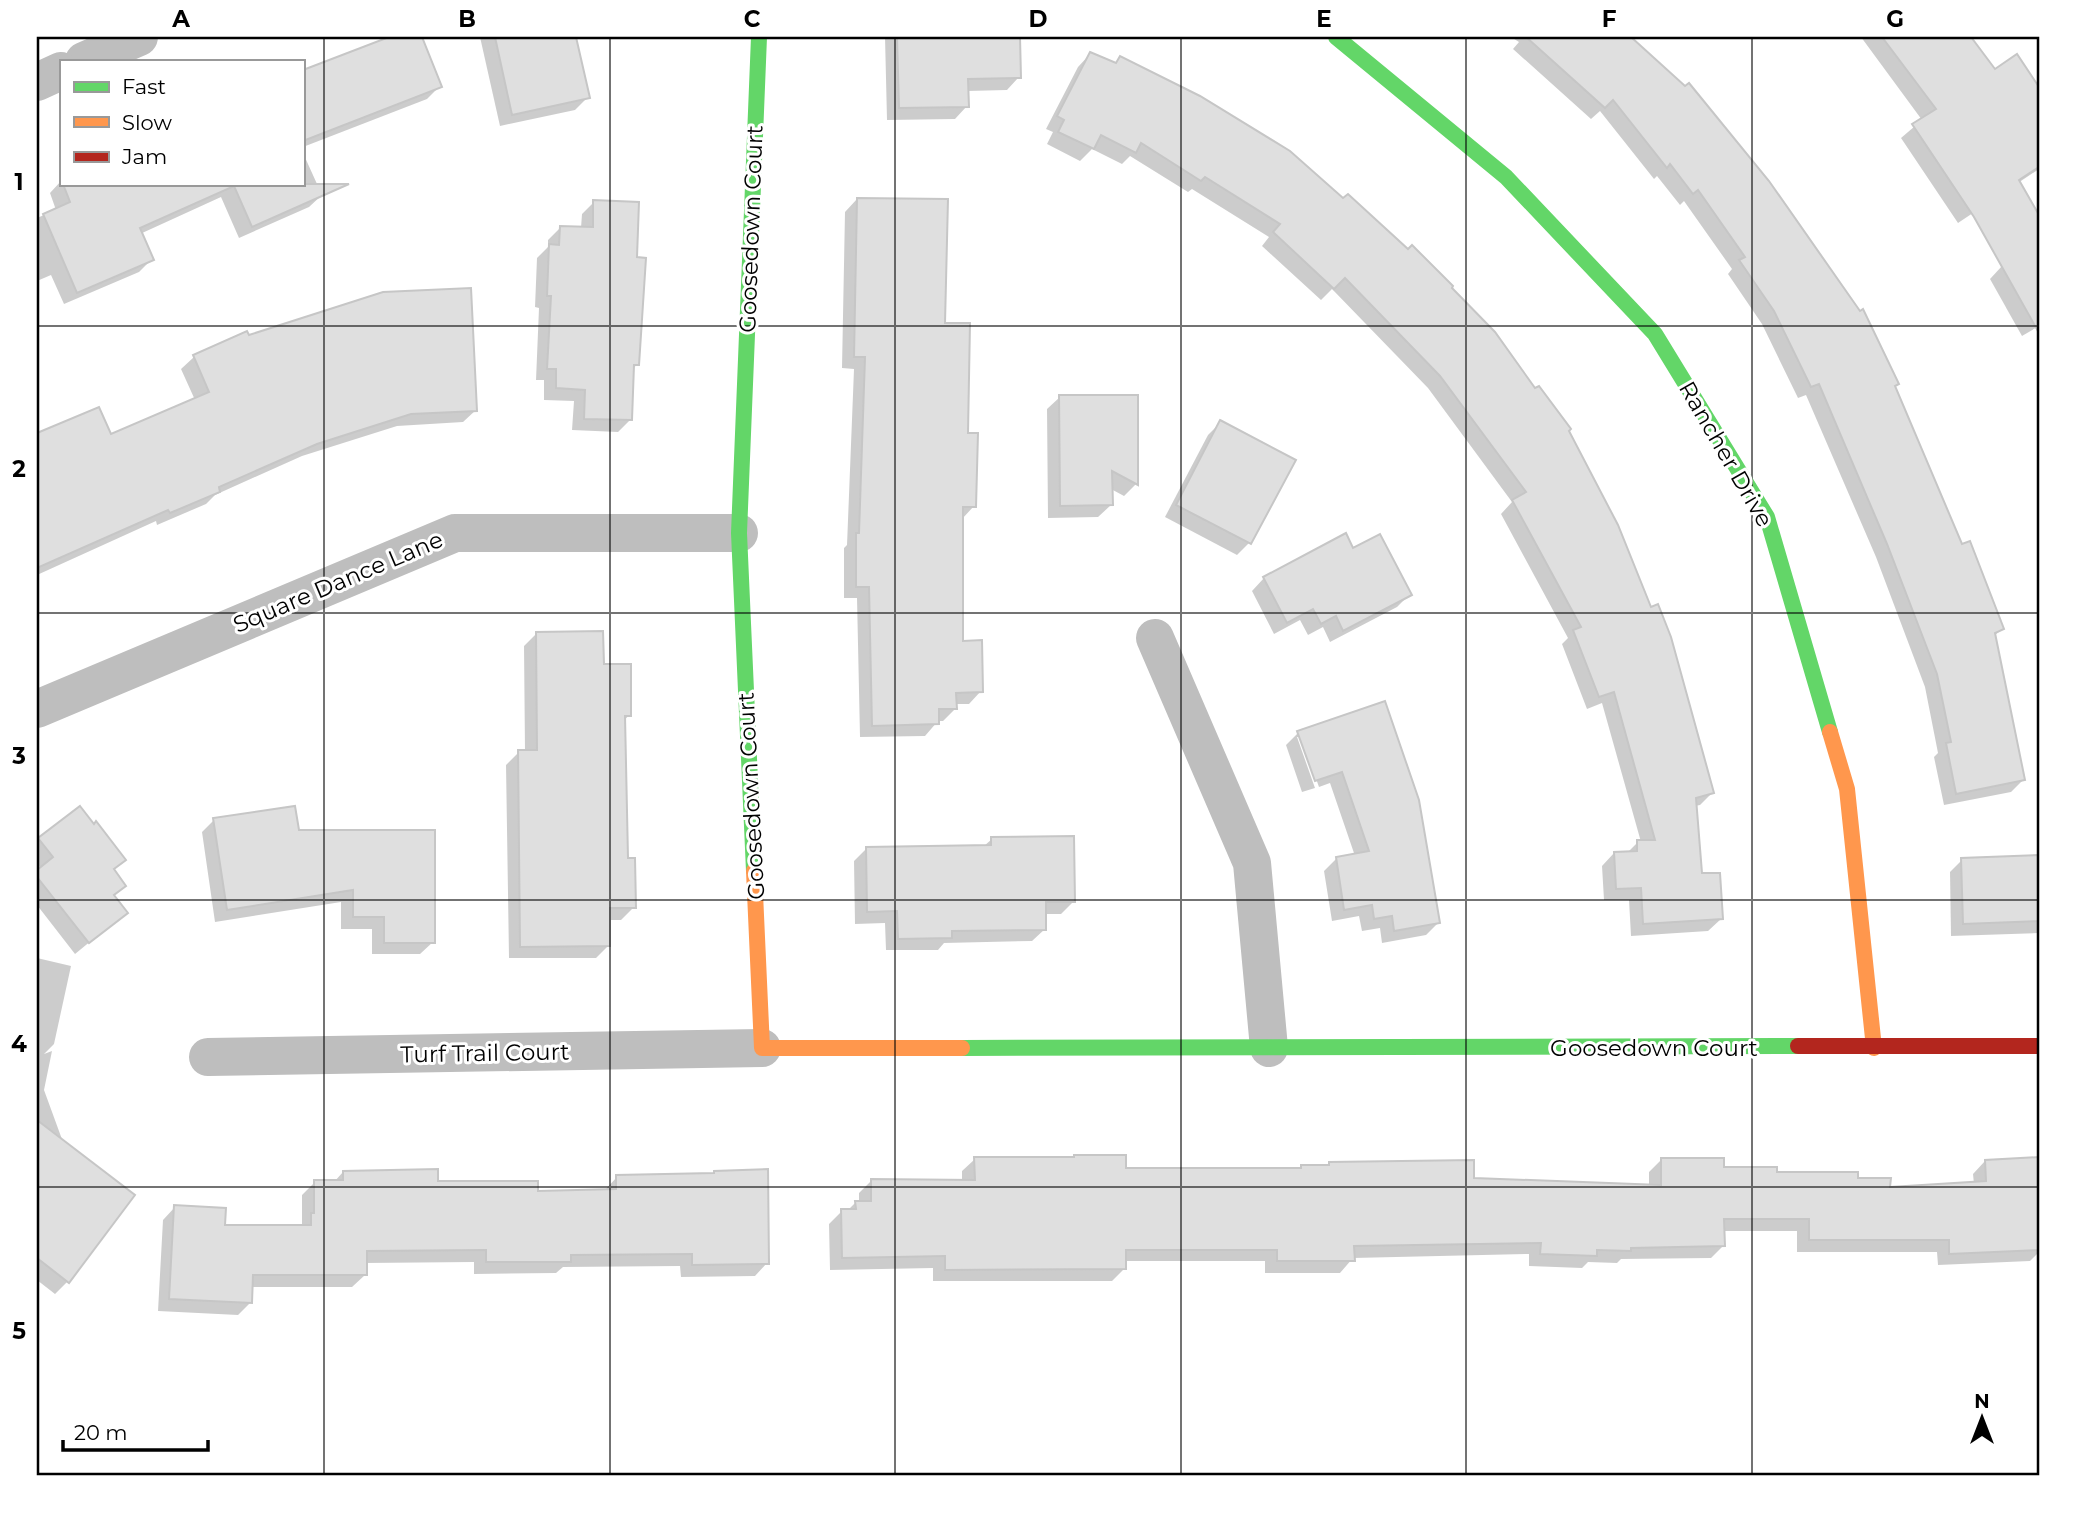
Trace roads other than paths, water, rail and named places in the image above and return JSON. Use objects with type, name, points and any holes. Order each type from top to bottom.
[{"type":"street","points":[[86,60],[139,37]]},
{"type":"street","name":"Goosedown Court","points":[[759,37],[739,533],[762,1048],[2039,1046]]},
{"type":"street","name":"Rancher Drive","points":[[1336,37],[1506,177],[1655,334],[1767,517],[1847,789],[1874,1048]]},
{"type":"street","points":[[37,82],[60,71]]},
{"type":"street","name":"Square Dance Lane","points":[[37,709],[455,533],[739,533]]},
{"type":"street","points":[[1155,638],[1252,863],[1269,1048]]},
{"type":"street","name":"Turf Trail Court","points":[[208,1058],[762,1048]]}]
